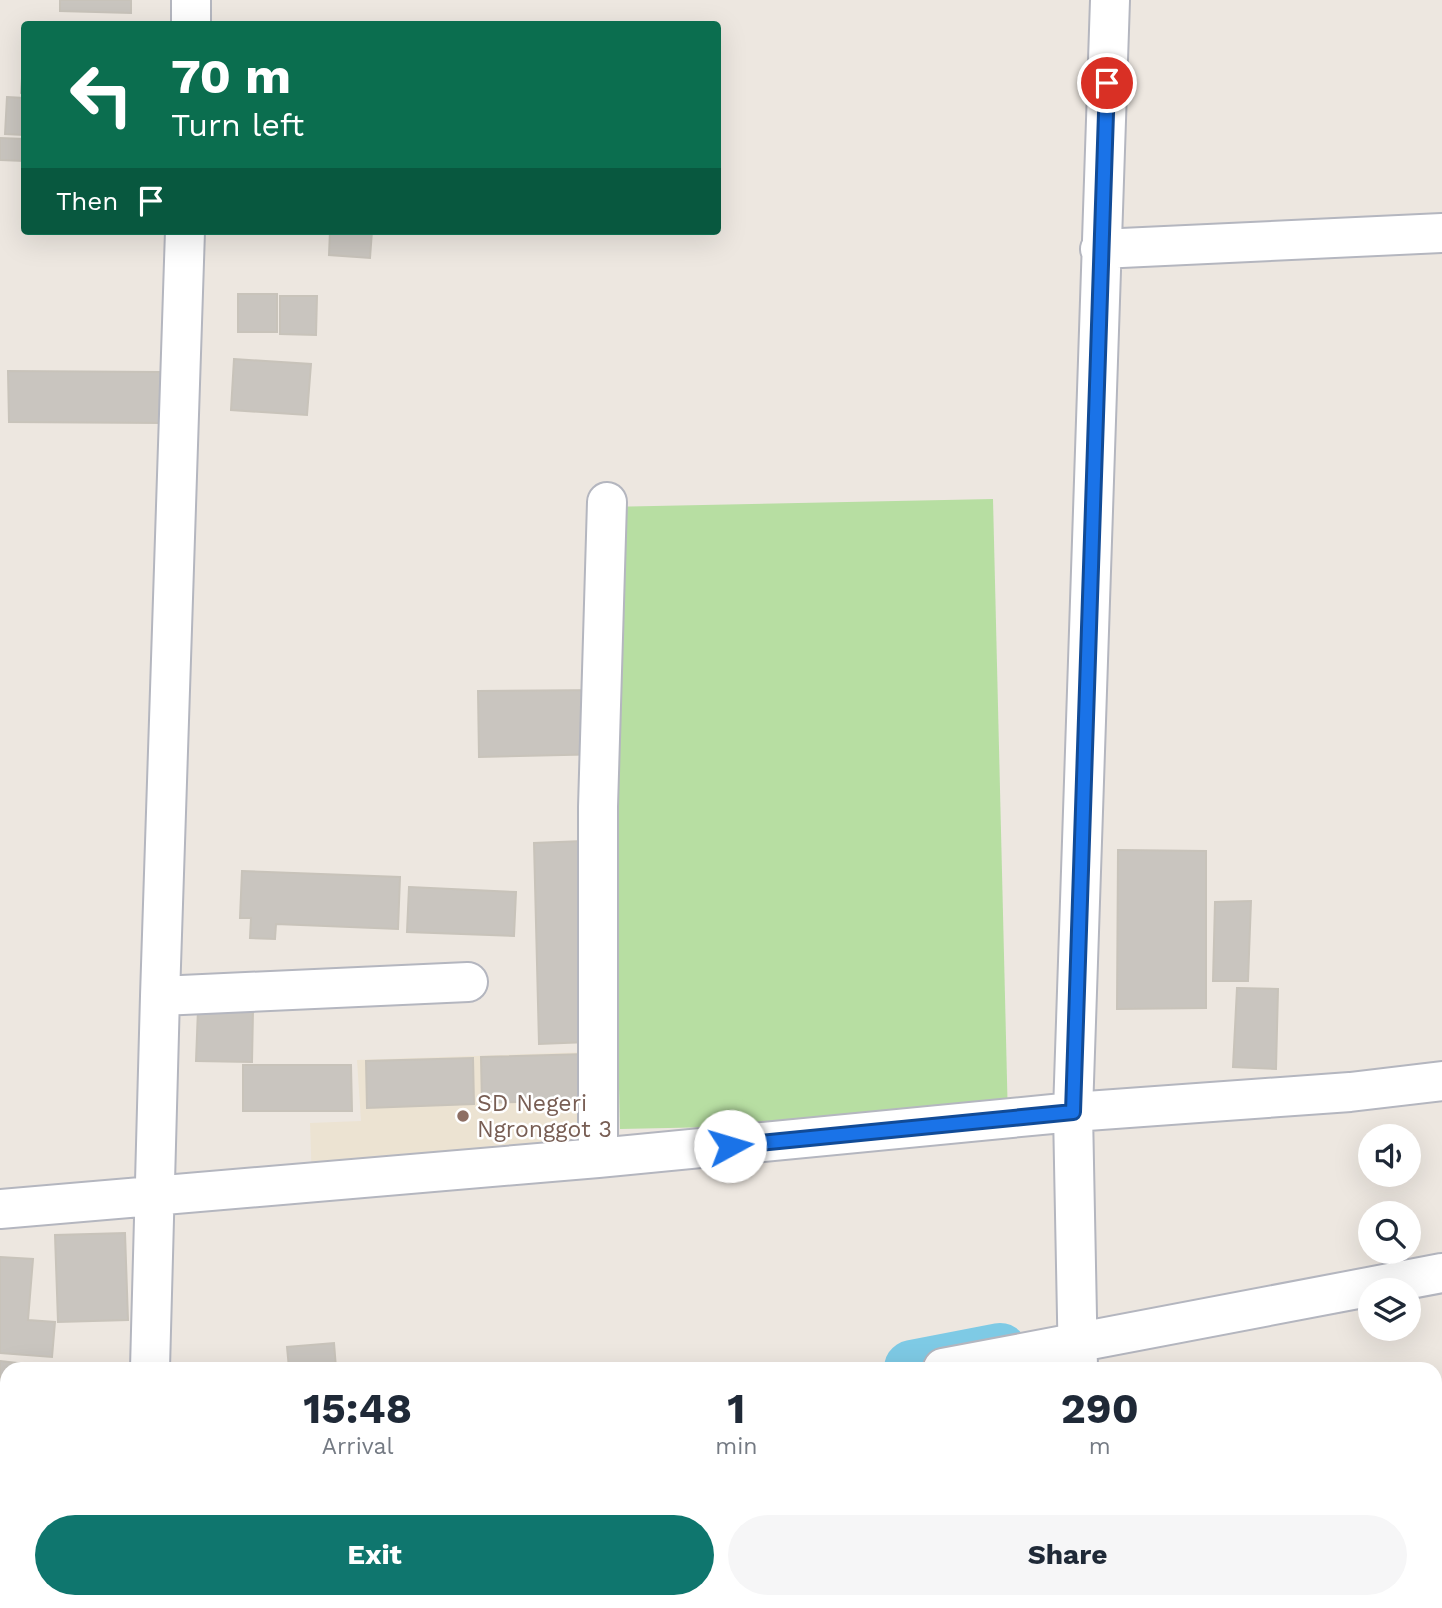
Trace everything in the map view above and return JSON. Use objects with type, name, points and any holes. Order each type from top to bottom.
[{"type":"street","points":[[191,0],[191,21]]},
{"type":"street","points":[[1076,1341],[1073,1112],[1110,0]]},
{"type":"street","points":[[1100,249],[1442,233]]},
{"type":"street","points":[[150,1362],[185,235]]},
{"type":"street","points":[[598,1158],[598,807],[607,502]]},
{"type":"street","points":[[160,996],[468,982]]},
{"type":"street","points":[[0,1209],[598,1158],[1073,1112],[1350,1092],[1442,1081]]},
{"type":"street","points":[[973,1362],[1442,1273]]},
{"type":"shaded area","name":"SD Negeri Ngronggot 3","points":[[590,1052],[590,1151],[312,1182],[310,1123],[361,1121],[357,1060]]},
{"type":"green space","points":[[993,499],[1008,1121],[620,1129],[605,507]]},
{"type":"building","points":[[60,0],[131,0],[131,13],[60,11]]},
{"type":"building","points":[[7,97],[21,98],[21,135],[5,134]]},
{"type":"building","points":[[0,138],[21,139],[21,161],[0,160]]},
{"type":"building","points":[[330,235],[372,235],[370,258],[329,255]]},
{"type":"building","points":[[238,294],[277,294],[277,332],[238,332]]},
{"type":"building","points":[[280,296],[317,296],[316,335],[280,334]]},
{"type":"building","points":[[234,359],[311,364],[307,415],[231,410]]},
{"type":"building","points":[[8,371],[160,372],[160,423],[9,422]]},
{"type":"building","points":[[609,690],[607,754],[479,757],[478,691]]},
{"type":"building","points":[[583,841],[588,1042],[539,1044],[534,843]]},
{"type":"building","points":[[1118,850],[1206,851],[1206,1008],[1117,1009]]},
{"type":"building","points":[[242,871],[400,877],[398,929],[276,924],[275,939],[250,938],[251,918],[240,918]]},
{"type":"building","points":[[409,887],[516,892],[514,936],[407,932]]},
{"type":"building","points":[[1251,901],[1248,981],[1213,981],[1215,902]]},
{"type":"building","points":[[1237,988],[1278,989],[1276,1069],[1233,1067]]},
{"type":"building","points":[[198,1009],[253,1010],[252,1062],[196,1061]]},
{"type":"building","points":[[586,1054],[588,1100],[482,1103],[481,1057]]},
{"type":"building","points":[[473,1058],[474,1104],[367,1108],[366,1061]]},
{"type":"building","points":[[243,1065],[351,1065],[352,1111],[243,1111]]},
{"type":"building","points":[[125,1233],[128,1320],[58,1322],[55,1235]]},
{"type":"building","points":[[0,1257],[33,1259],[28,1320],[55,1322],[52,1357],[0,1353]]},
{"type":"building","points":[[334,1343],[336,1362],[288,1362],[287,1347]]},
{"type":"waterway","points":[[943,1362],[1000,1351]]},
{"type":"place","name":"SD Negeri Ngronggot 3","points":[[463,1116]]},
{"type":"route","points":[[730,1146],[1073,1112],[1107,83]]}]
